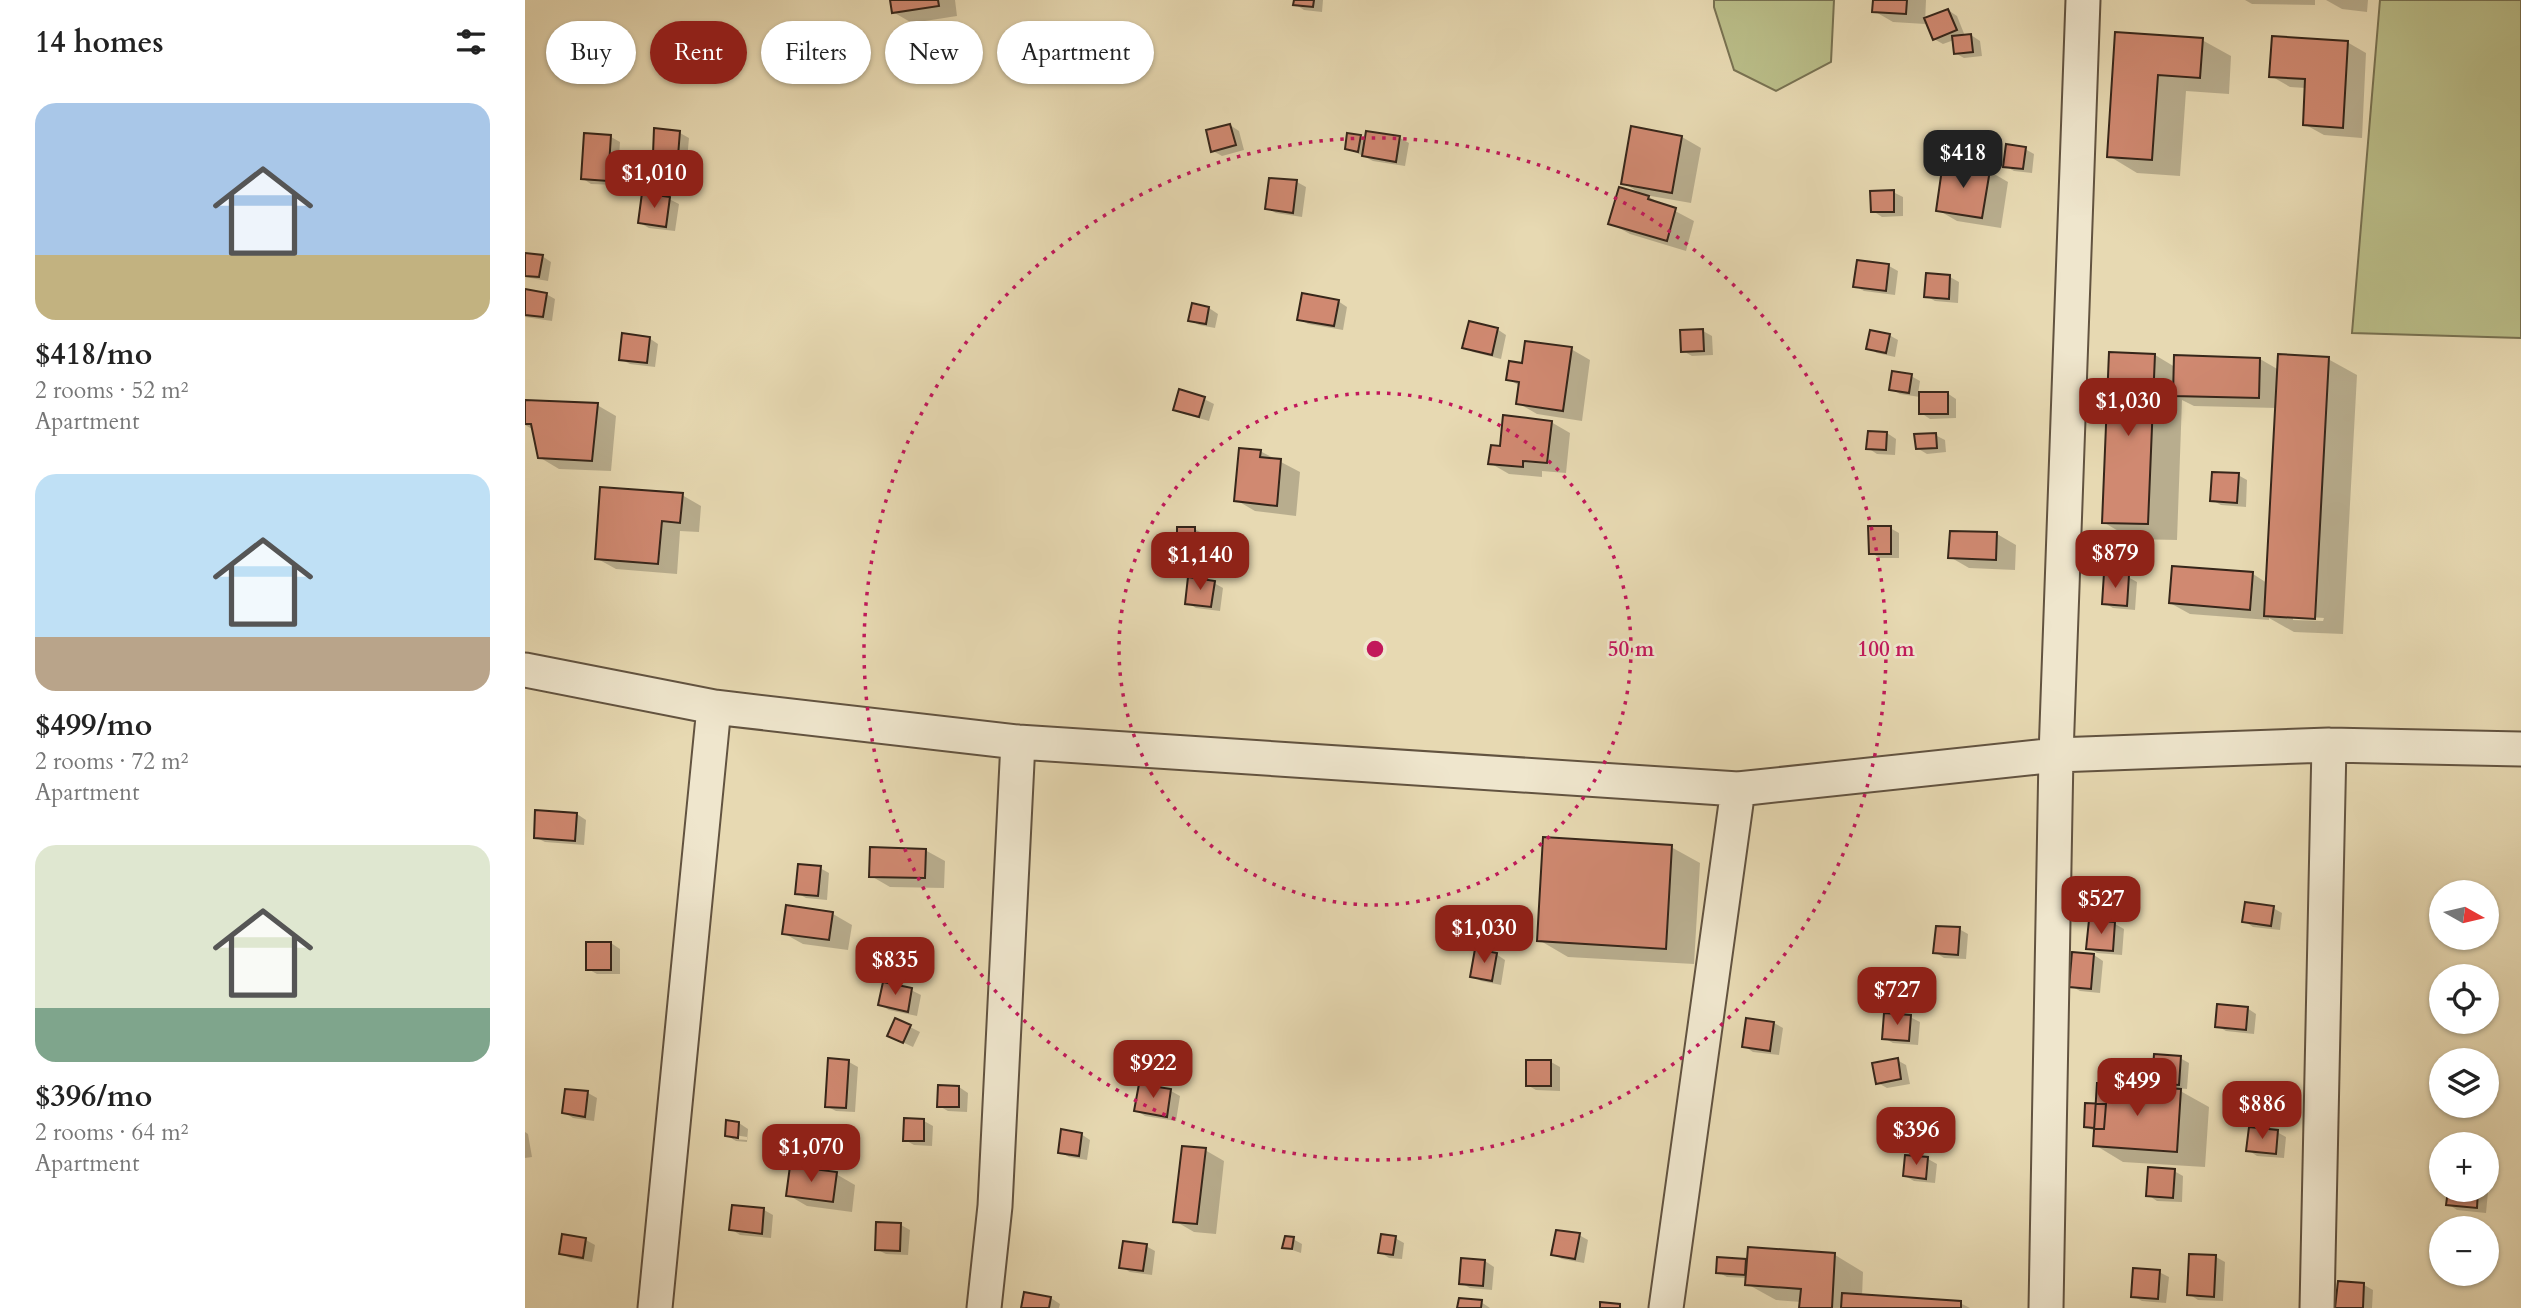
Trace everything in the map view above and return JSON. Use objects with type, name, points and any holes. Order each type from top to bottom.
[{"type":"street","points":[[2046,1308],[2056,755],[2083,0]]},
{"type":"street","points":[[525,670],[714,707],[1018,742],[1738,789],[2056,755],[2329,745],[2521,749]]},
{"type":"street","points":[[655,1308],[714,707]]},
{"type":"street","points":[[984,1308],[995,1206],[1018,742]]},
{"type":"street","points":[[2317,1308],[2329,745]]},
{"type":"street","points":[[1667,1308],[1738,789]]},
{"type":"green space","points":[[1714,0],[1834,0],[1831,62],[1776,91],[1734,70]]},
{"type":"green space","points":[[2380,0],[2521,0],[2521,338],[2352,333]]},
{"type":"building","points":[[890,0],[938,0],[939,6],[892,13]]},
{"type":"building","points":[[1294,0],[1314,0],[1313,7],[1293,5]]},
{"type":"building","points":[[1873,0],[1907,0],[1906,14],[1872,12]]},
{"type":"building","points":[[1948,9],[1957,30],[1933,40],[1924,18]]},
{"type":"building","points":[[2115,32],[2203,38],[2200,78],[2158,75],[2152,160],[2107,157]]},
{"type":"building","points":[[1971,34],[1973,52],[1954,54],[1952,36]]},
{"type":"building","points":[[2272,36],[2348,41],[2343,128],[2303,125],[2305,79],[2269,77]]},
{"type":"building","points":[[1230,124],[1236,145],[1211,152],[1206,130]]},
{"type":"building","points":[[1631,126],[1682,136],[1672,193],[1621,184]]},
{"type":"building","points":[[654,128],[680,131],[678,156],[653,154]]},
{"type":"building","points":[[1366,131],[1400,136],[1396,162],[1362,156]]},
{"type":"building","points":[[584,133],[611,135],[608,181],[581,179]]},
{"type":"building","points":[[1347,133],[1361,135],[1358,152],[1345,149]]},
{"type":"building","points":[[2006,144],[2026,147],[2023,169],[2003,167]]},
{"type":"building","points":[[1943,162],[1990,170],[1982,218],[1936,211]]},
{"type":"building","points":[[1269,178],[1297,180],[1293,213],[1265,209]]},
{"type":"building","points":[[1619,187],[1676,208],[1667,241],[1608,224]]},
{"type":"building","points":[[1894,190],[1894,212],[1871,212],[1870,191]]},
{"type":"building","points":[[642,193],[670,197],[666,227],[638,223]]},
{"type":"building","points":[[525,253],[543,255],[539,277],[525,276]]},
{"type":"building","points":[[1857,260],[1889,264],[1886,291],[1853,287]]},
{"type":"building","points":[[1926,273],[1950,275],[1949,299],[1924,297]]},
{"type":"building","points":[[525,289],[547,293],[543,317],[525,315]]},
{"type":"building","points":[[1302,293],[1339,300],[1334,326],[1297,320]]},
{"type":"building","points":[[1192,303],[1209,307],[1206,324],[1188,321]]},
{"type":"building","points":[[1469,321],[1498,328],[1492,355],[1462,348]]},
{"type":"building","points":[[1703,329],[1704,351],[1681,352],[1680,330]]},
{"type":"building","points":[[1870,330],[1890,334],[1886,353],[1866,349]]},
{"type":"building","points":[[622,333],[650,337],[647,363],[619,360]]},
{"type":"building","points":[[1525,341],[1572,347],[1563,411],[1516,404],[1519,382],[1506,380],[1509,361],[1522,363]]},
{"type":"building","points":[[2109,352],[2155,354],[2148,524],[2102,523]]},
{"type":"building","points":[[2278,354],[2329,357],[2315,619],[2264,616]]},
{"type":"building","points":[[2174,355],[2260,358],[2259,398],[2173,396]]},
{"type":"building","points":[[1892,371],[1912,374],[1909,393],[1889,390]]},
{"type":"building","points":[[1179,389],[1205,397],[1199,417],[1173,410]]},
{"type":"building","points":[[1919,392],[1948,392],[1948,414],[1919,414]]},
{"type":"building","points":[[525,400],[598,403],[592,461],[538,458],[531,424],[525,424]]},
{"type":"building","points":[[1503,415],[1552,421],[1547,463],[1523,461],[1523,467],[1488,464],[1491,445],[1500,446]]},
{"type":"building","points":[[1868,431],[1887,432],[1886,450],[1866,449]]},
{"type":"building","points":[[1936,433],[1937,448],[1916,449],[1914,434]]},
{"type":"building","points":[[1239,448],[1261,450],[1260,457],[1281,459],[1277,506],[1234,501]]},
{"type":"building","points":[[2212,472],[2239,473],[2237,503],[2210,501]]},
{"type":"building","points":[[600,487],[683,493],[680,523],[662,521],[658,564],[595,559]]},
{"type":"building","points":[[1868,526],[1891,526],[1891,554],[1869,554]]},
{"type":"building","points":[[1177,527],[1195,527],[1195,544],[1177,544]]},
{"type":"building","points":[[1950,531],[1997,532],[1996,560],[1948,558]]},
{"type":"building","points":[[2172,566],[2253,572],[2250,610],[2169,603]]},
{"type":"building","points":[[2104,573],[2129,575],[2127,606],[2102,604]]},
{"type":"building","points":[[1188,577],[1215,581],[1211,607],[1185,604]]},
{"type":"building","points":[[535,810],[577,813],[575,841],[534,838]]},
{"type":"building","points":[[1543,837],[1672,845],[1666,949],[1537,941]]},
{"type":"building","points":[[870,847],[926,849],[925,878],[869,877]]},
{"type":"building","points":[[798,864],[821,866],[818,896],[795,894]]},
{"type":"building","points":[[2245,902],[2274,906],[2271,926],[2242,922]]},
{"type":"building","points":[[786,905],[833,912],[829,940],[782,934]]},
{"type":"building","points":[[1476,917],[1497,920],[1493,944],[1473,942]]},
{"type":"building","points":[[2089,920],[2115,922],[2113,951],[2086,949]]},
{"type":"building","points":[[1936,926],[1960,927],[1958,955],[1933,953]]},
{"type":"building","points":[[586,942],[611,942],[611,970],[586,970]]},
{"type":"building","points":[[1475,949],[1497,953],[1492,981],[1470,977]]},
{"type":"building","points":[[2072,952],[2094,954],[2091,989],[2069,987]]},
{"type":"building","points":[[883,982],[912,988],[908,1012],[878,1005]]},
{"type":"building","points":[[2217,1004],[2248,1007],[2246,1030],[2215,1027]]},
{"type":"building","points":[[1884,1013],[1911,1015],[1909,1041],[1882,1039]]},
{"type":"building","points":[[895,1018],[911,1025],[903,1043],[887,1036]]},
{"type":"building","points":[[1746,1018],[1774,1022],[1770,1051],[1742,1047]]},
{"type":"building","points":[[2154,1054],[2181,1056],[2179,1085],[2152,1083]]},
{"type":"building","points":[[828,1058],[849,1060],[846,1108],[825,1107]]},
{"type":"building","points":[[1898,1058],[1901,1079],[1876,1084],[1872,1063]]},
{"type":"building","points":[[1526,1060],[1551,1060],[1551,1086],[1526,1086]]},
{"type":"building","points":[[2097,1083],[2181,1089],[2177,1152],[2093,1146]]},
{"type":"building","points":[[1139,1084],[1171,1089],[1167,1117],[1134,1111]]},
{"type":"building","points":[[938,1085],[959,1086],[959,1107],[937,1107]]},
{"type":"building","points":[[565,1089],[588,1091],[585,1117],[562,1113]]},
{"type":"building","points":[[2085,1103],[2106,1104],[2104,1129],[2084,1127]]},
{"type":"building","points":[[904,1118],[924,1119],[924,1141],[903,1141]]},
{"type":"building","points":[[726,1120],[739,1122],[738,1138],[725,1136]]},
{"type":"building","points":[[1900,1123],[1923,1123],[1923,1147],[1900,1147]]},
{"type":"building","points":[[2249,1127],[2278,1130],[2276,1154],[2246,1151]]},
{"type":"building","points":[[1061,1129],[1082,1133],[1079,1156],[1058,1153]]},
{"type":"building","points":[[1182,1146],[1206,1148],[1197,1224],[1173,1222]]},
{"type":"building","points":[[1905,1155],[1928,1157],[1926,1179],[1903,1176]]},
{"type":"building","points":[[790,1166],[837,1172],[833,1202],[786,1196]]},
{"type":"building","points":[[2148,1167],[2175,1169],[2173,1198],[2146,1196]]},
{"type":"building","points":[[2446,1202],[2477,1202],[2477,1208],[2446,1205]]},
{"type":"building","points":[[732,1205],[764,1208],[762,1234],[729,1230]]},
{"type":"building","points":[[876,1222],[901,1223],[900,1251],[875,1250]]},
{"type":"building","points":[[1556,1230],[1580,1233],[1575,1259],[1551,1255]]},
{"type":"building","points":[[562,1234],[586,1238],[583,1258],[559,1254]]},
{"type":"building","points":[[1381,1234],[1396,1236],[1393,1255],[1378,1253]]},
{"type":"building","points":[[1285,1236],[1294,1237],[1292,1249],[1282,1248]]},
{"type":"building","points":[[1123,1241],[1147,1244],[1143,1271],[1119,1268]]},
{"type":"building","points":[[1748,1247],[1835,1253],[1832,1308],[1799,1308],[1801,1289],[1745,1285]]},
{"type":"building","points":[[2189,1254],[2216,1255],[2214,1297],[2187,1295]]},
{"type":"building","points":[[1717,1257],[1746,1259],[1745,1275],[1716,1273]]},
{"type":"building","points":[[1461,1258],[1485,1260],[1483,1286],[1459,1284]]},
{"type":"building","points":[[2133,1268],[2160,1270],[2158,1299],[2131,1297]]},
{"type":"building","points":[[2338,1281],[2364,1283],[2363,1308],[2335,1308]]},
{"type":"building","points":[[1024,1292],[1051,1297],[1049,1308],[1021,1308]]},
{"type":"building","points":[[1842,1293],[1961,1301],[1961,1308],[1841,1308]]},
{"type":"building","points":[[1459,1298],[1482,1300],[1481,1308],[1457,1308]]},
{"type":"building","points":[[1600,1302],[1620,1304],[1620,1308],[1600,1308]]}]
